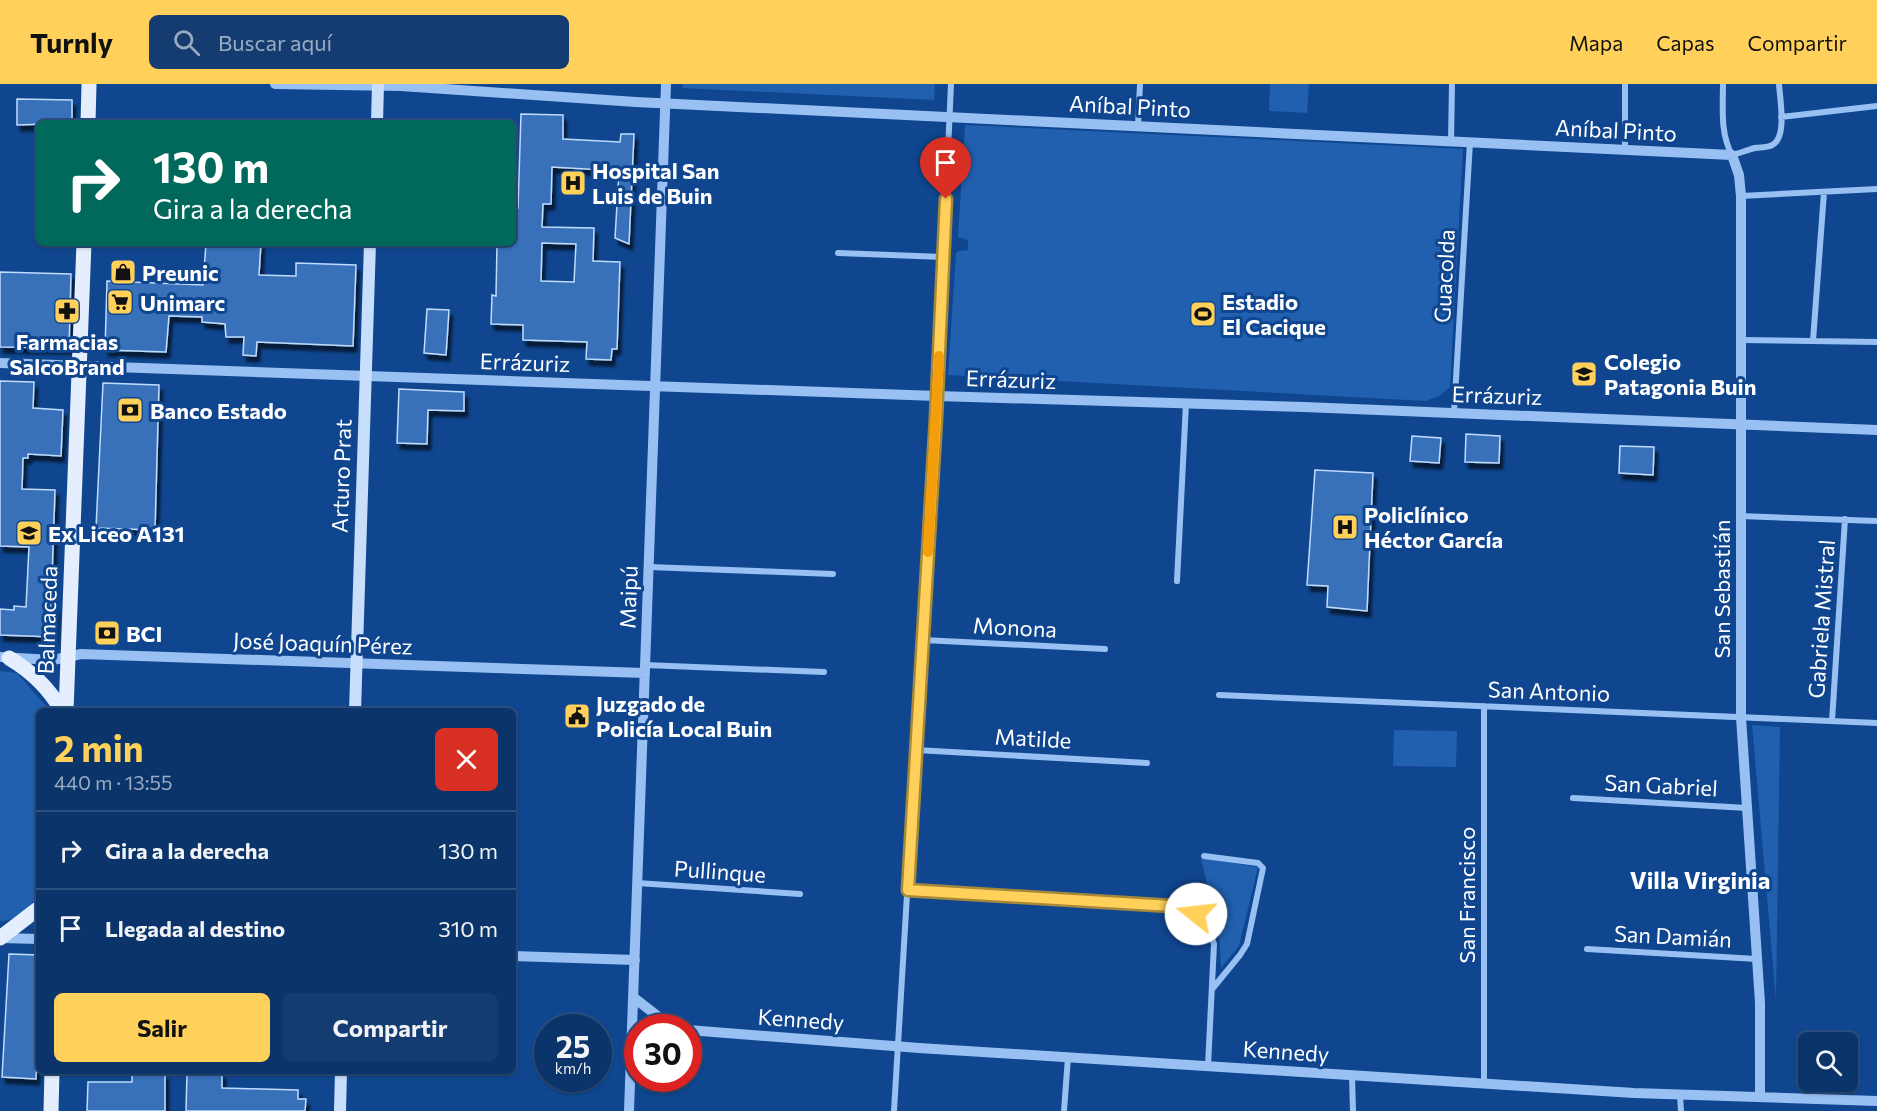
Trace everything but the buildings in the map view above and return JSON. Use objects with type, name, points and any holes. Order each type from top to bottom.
[{"type":"main road","points":[[88,120],[89,84]]},
{"type":"main road","points":[[377,120],[378,85]]},
{"type":"main road","name":"Balmaceda","points":[[64,708],[84,246]]},
{"type":"main road","name":"Arturo Prat","points":[[355,708],[370,246]]},
{"type":"main road","points":[[4,657],[41,682],[62,708]]},
{"type":"main road","points":[[0,938],[36,910]]},
{"type":"main road","points":[[51,1111],[52,1074]]},
{"type":"main road","points":[[340,1111],[341,1074]]},
{"type":"street","name":"Aníbal Pinto","points":[[275,84],[401,86],[666,103],[1732,155]]},
{"type":"street","name":"Maipú","points":[[632,1014],[666,84]]},
{"type":"street","points":[[894,1111],[937,396],[951,84]]},
{"type":"street","points":[[1138,126],[1140,84]]},
{"type":"street","points":[[1450,141],[1452,84]]},
{"type":"street","points":[[1625,84],[1625,149]]},
{"type":"street","name":"San Sebastián","points":[[1723,84],[1724,132],[1739,175],[1741,196],[1741,717],[1761,1038],[1760,1097]]},
{"type":"street","points":[[1732,155],[1777,142],[1781,134],[1779,84]]},
{"type":"street","points":[[1781,117],[1877,106]]},
{"type":"street","name":"Guacolda","points":[[1454,413],[1470,142]]},
{"type":"street","points":[[1741,196],[1877,189]]},
{"type":"street","points":[[1813,341],[1824,192]]},
{"type":"street","points":[[838,253],[943,257]]},
{"type":"street","points":[[1740,340],[1877,342]]},
{"type":"street","name":"Errázuriz","points":[[0,363],[1185,403],[1877,430]]},
{"type":"street","points":[[1177,581],[1185,403]]},
{"type":"street","points":[[1740,516],[1877,520]]},
{"type":"street","name":"Gabriela Mistral","points":[[1832,721],[1845,519]]},
{"type":"street","points":[[649,567],[833,574]]},
{"type":"street","name":"Monona","points":[[922,640],[1106,649]]},
{"type":"street","name":"José Joaquín Pérez","points":[[4,657],[53,660],[81,654],[357,664],[645,669]]},
{"type":"street","points":[[645,669],[824,672]]},
{"type":"street","name":"San Antonio","points":[[1219,695],[1877,723]]},
{"type":"street","name":"San Francisco","points":[[1484,706],[1484,1083]]},
{"type":"street","name":"Matilde","points":[[916,750],[1147,763]]},
{"type":"street","name":"San Gabriel","points":[[1573,798],[1747,808]]},
{"type":"street","points":[[1204,856],[1258,863],[1263,868],[1246,944],[1212,988]]},
{"type":"street","name":"Pullinque","points":[[637,883],[800,894]]},
{"type":"street","points":[[908,890],[1171,906],[1188,910],[1202,920],[1212,935],[1214,944],[1208,1066]]},
{"type":"street","points":[[0,938],[36,939]]},
{"type":"street","name":"San Damián","points":[[1587,950],[1757,959]]},
{"type":"street","points":[[516,956],[635,960]]},
{"type":"street","name":"Kennedy","points":[[633,997],[655,1014]]},
{"type":"street","name":"Kennedy","points":[[702,1030],[898,1046],[1680,1095],[1877,1101]]},
{"type":"street","points":[[1064,1111],[1068,1057]]},
{"type":"street","points":[[1352,1075],[1353,1111]]},
{"type":"street","name":"Maipú","points":[[629,1111],[630,1092]]},
{"type":"street","points":[[1680,1095],[1681,1111]]},
{"type":"shaded area","points":[[683,84],[935,84],[934,100],[682,88]]},
{"type":"shaded area","points":[[1270,84],[1309,84],[1307,113],[1269,111]]},
{"type":"shaded area","name":"Estadio El Cacique","points":[[965,125],[1463,149],[1450,387],[1439,396],[1426,401],[948,375],[956,253],[968,250],[968,240],[958,237]]},
{"type":"shaded area","points":[[0,671],[17,673],[46,708],[36,708],[36,898],[17,916],[0,921]]},
{"type":"shaded area","points":[[1752,725],[1780,727],[1776,1000]]},
{"type":"shaded area","points":[[1394,730],[1457,731],[1456,767],[1393,766]]},
{"type":"shaded area","points":[[1201,858],[1258,867],[1239,946],[1221,968],[1219,935]]},
{"type":"slow traffic","points":[[928,552],[939,356]]},
{"type":"place","name":"Hospital San Luis de Buin","points":[[573,183]]},
{"type":"place","name":"Preunic","points":[[123,272]]},
{"type":"place","name":"Unimarc","points":[[120,302]]},
{"type":"place","name":"Farmacias SalcoBrand","points":[[67,311]]},
{"type":"place","name":"Estadio El Cacique","points":[[1203,314]]},
{"type":"place","name":"Colegio Patagonia Buin","points":[[1584,374]]},
{"type":"place","name":"Banco Estado","points":[[130,410]]},
{"type":"place","name":"Policlínico Héctor García","points":[[1345,527]]},
{"type":"place","name":"Ex Liceo A131","points":[[29,533]]},
{"type":"place","name":"BCI","points":[[107,633]]},
{"type":"place","name":"Juzgado de Policía Local Buin","points":[[577,716]]},
{"type":"district","name":"Villa Virginia","points":[[1700,879]]},
{"type":"route","points":[[946,199],[936,418],[908,890],[1171,906],[1196,914]]}]
